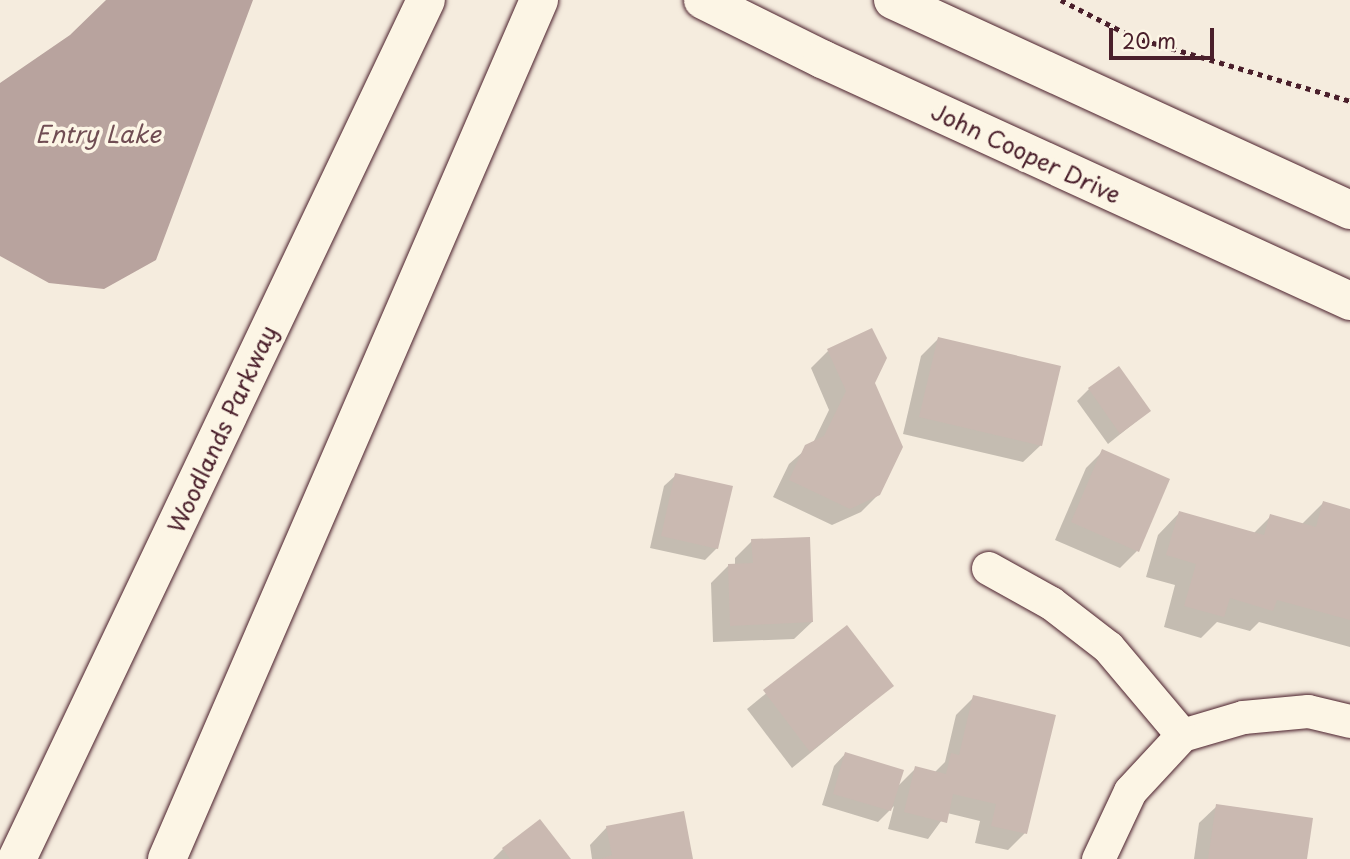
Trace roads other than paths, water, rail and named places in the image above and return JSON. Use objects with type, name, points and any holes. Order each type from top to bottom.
[{"type":"main road","name":"Woodlands Parkway","points":[[17,859],[426,0]]},
{"type":"main road","points":[[167,859],[539,0]]},
{"type":"main road","name":"John Cooper Drive","points":[[703,0],[822,59],[1350,301]]},
{"type":"main road","points":[[893,0],[1350,210]]},
{"type":"street","points":[[988,568],[1051,603],[1108,647],[1182,735]]},
{"type":"street","points":[[1098,859],[1130,791],[1182,735],[1243,717],[1308,711],[1350,721]]},
{"type":"water","name":"Entry Lake","points":[[106,0],[253,0],[156,260],[104,289],[49,283],[0,256],[0,83],[70,35]]}]
